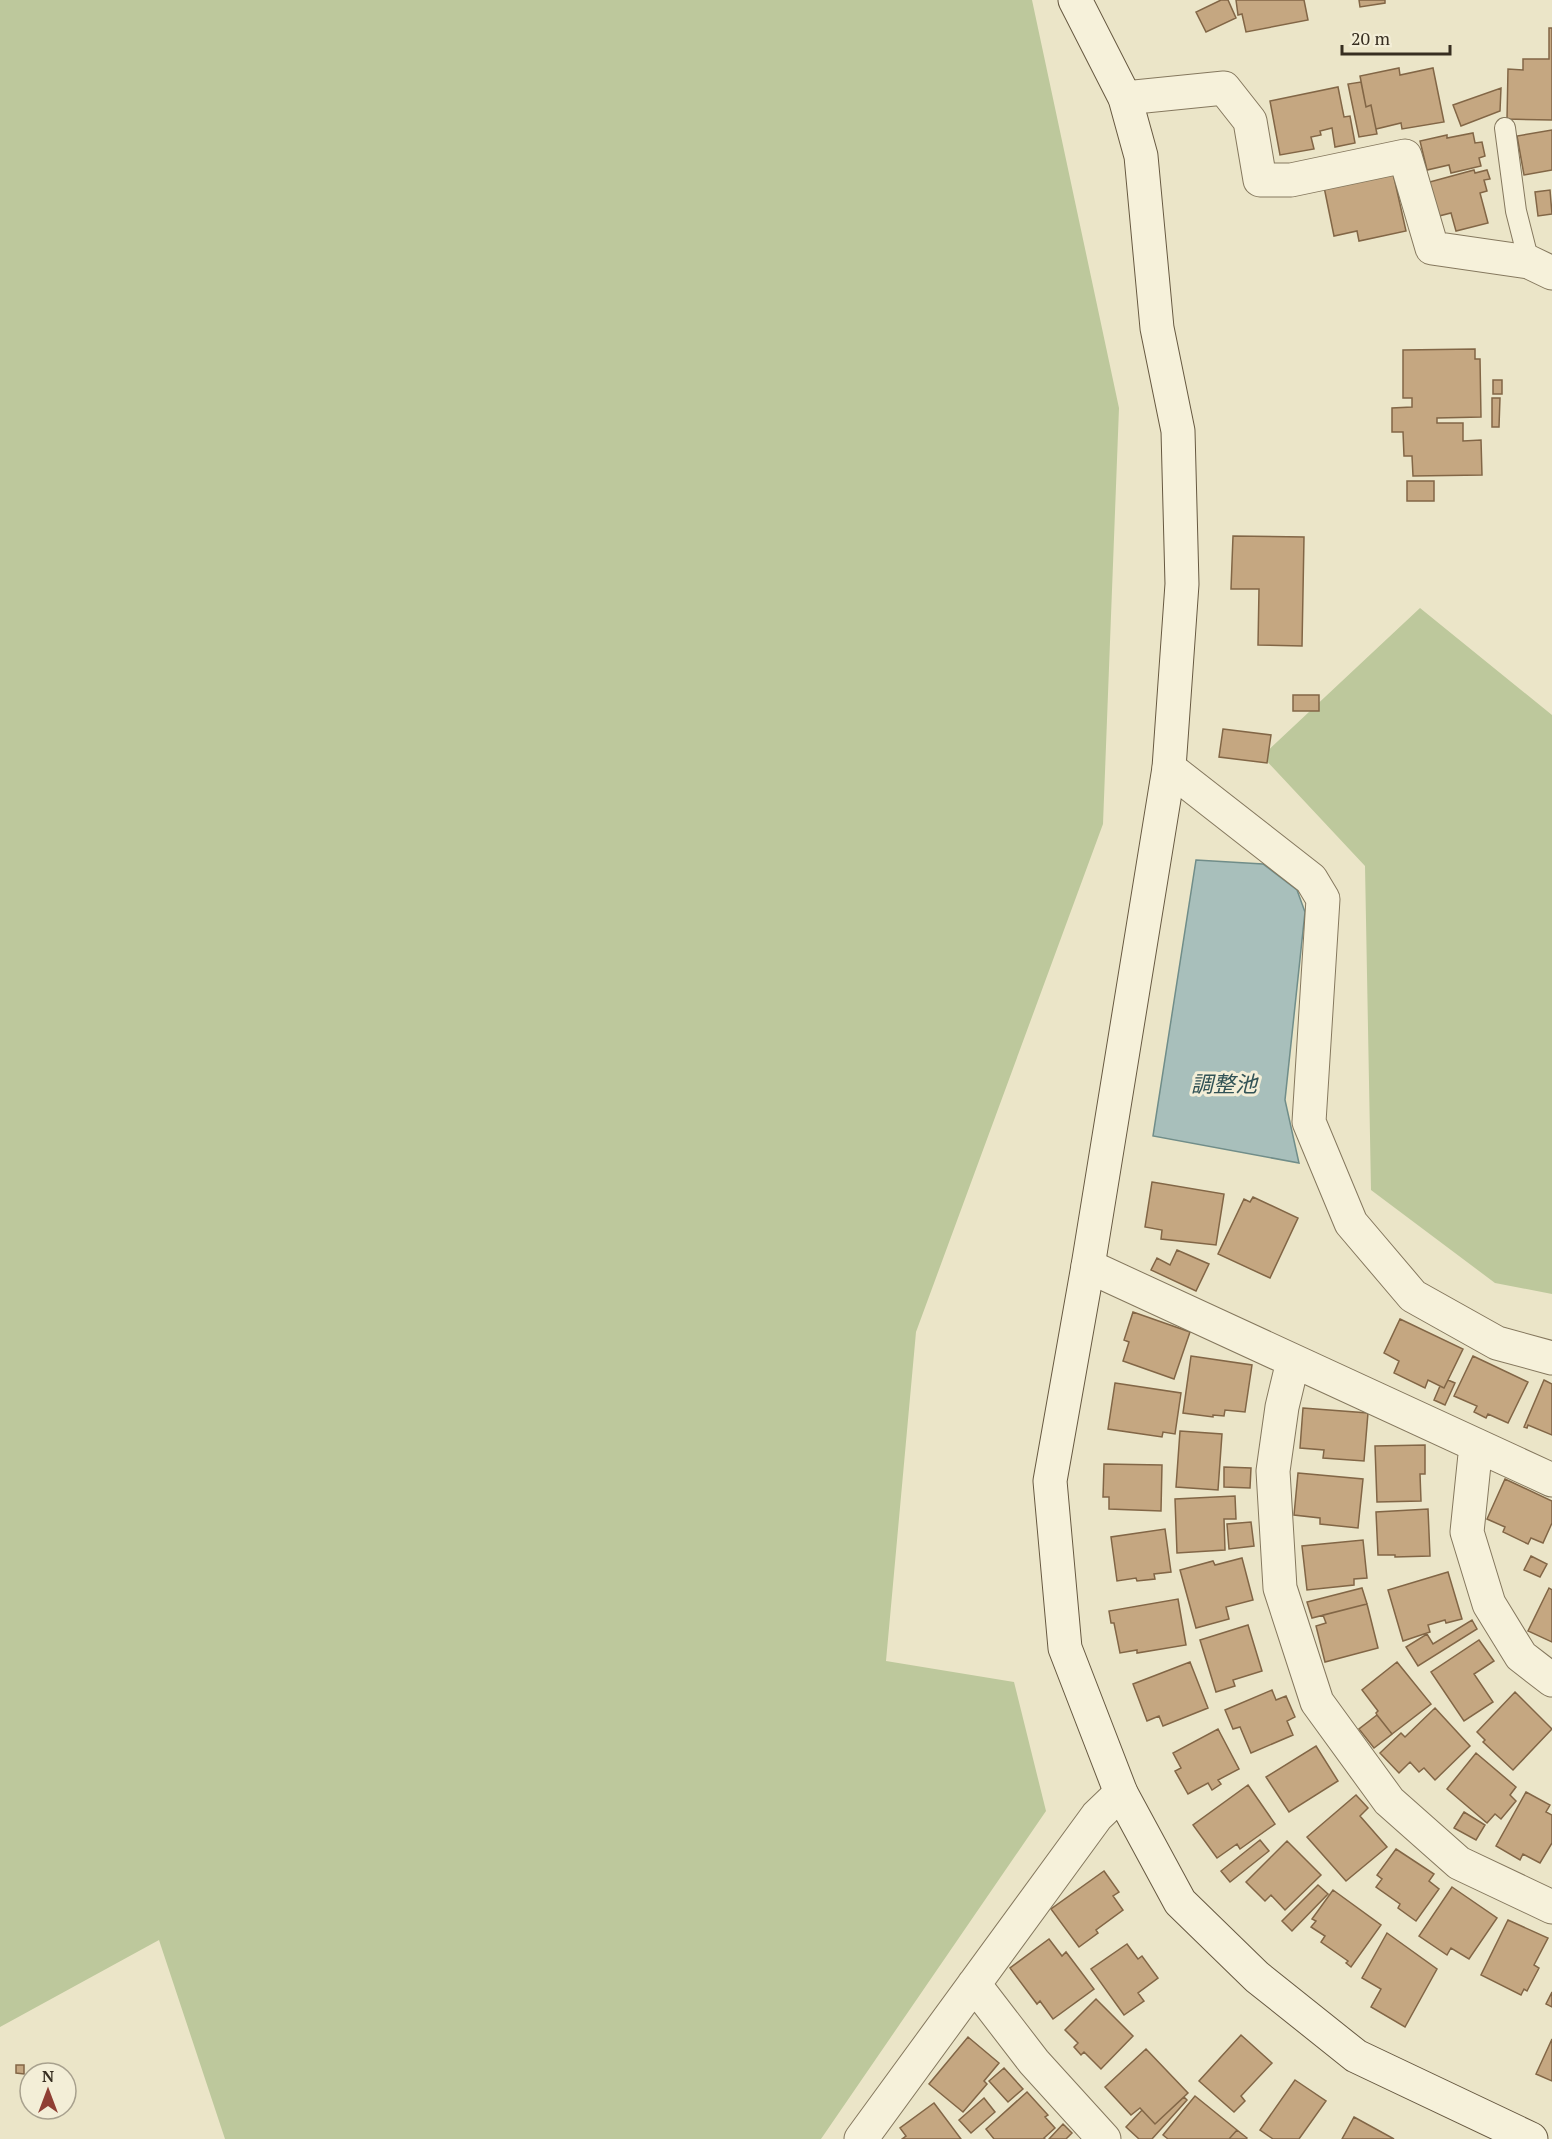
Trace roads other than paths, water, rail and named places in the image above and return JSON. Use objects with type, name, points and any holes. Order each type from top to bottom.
[{"type":"street","points":[[1076,0],[1125,98],[1141,156],[1156,328],[1178,431],[1182,584],[1169,768],[1088,1266],[1050,1481],[1065,1648],[1121,1793],[1180,1902],[1257,1977],[1356,2056],[1531,2139]]},
{"type":"street","points":[[1125,98],[1224,87],[1250,121],[1260,180],[1291,180],[1405,156],[1432,248],[1540,268]]},
{"type":"street","points":[[1169,768],[1311,879],[1323,899],[1309,1122],[1351,1223],[1413,1296],[1497,1343],[1552,1358]]},
{"type":"street","points":[[1088,1266],[1552,1480]]},
{"type":"street","points":[[1293,1361],[1282,1407],[1272,1471],[1280,1588],[1317,1702],[1389,1801],[1459,1863],[1552,1907]]},
{"type":"street","points":[[1476,1445],[1467,1532],[1489,1604],[1521,1656],[1552,1680]]},
{"type":"street","points":[[861,2139],[1096,1816],[1121,1793]]},
{"type":"street","points":[[974,1984],[1034,2062],[1104,2139]]},
{"type":"lane","points":[[1504,128],[1516,211],[1540,268]]},
{"type":"water","name":"調整池","points":[[1196,860],[1263,864],[1297,890],[1305,912],[1285,1100],[1299,1163],[1153,1136]]}]
